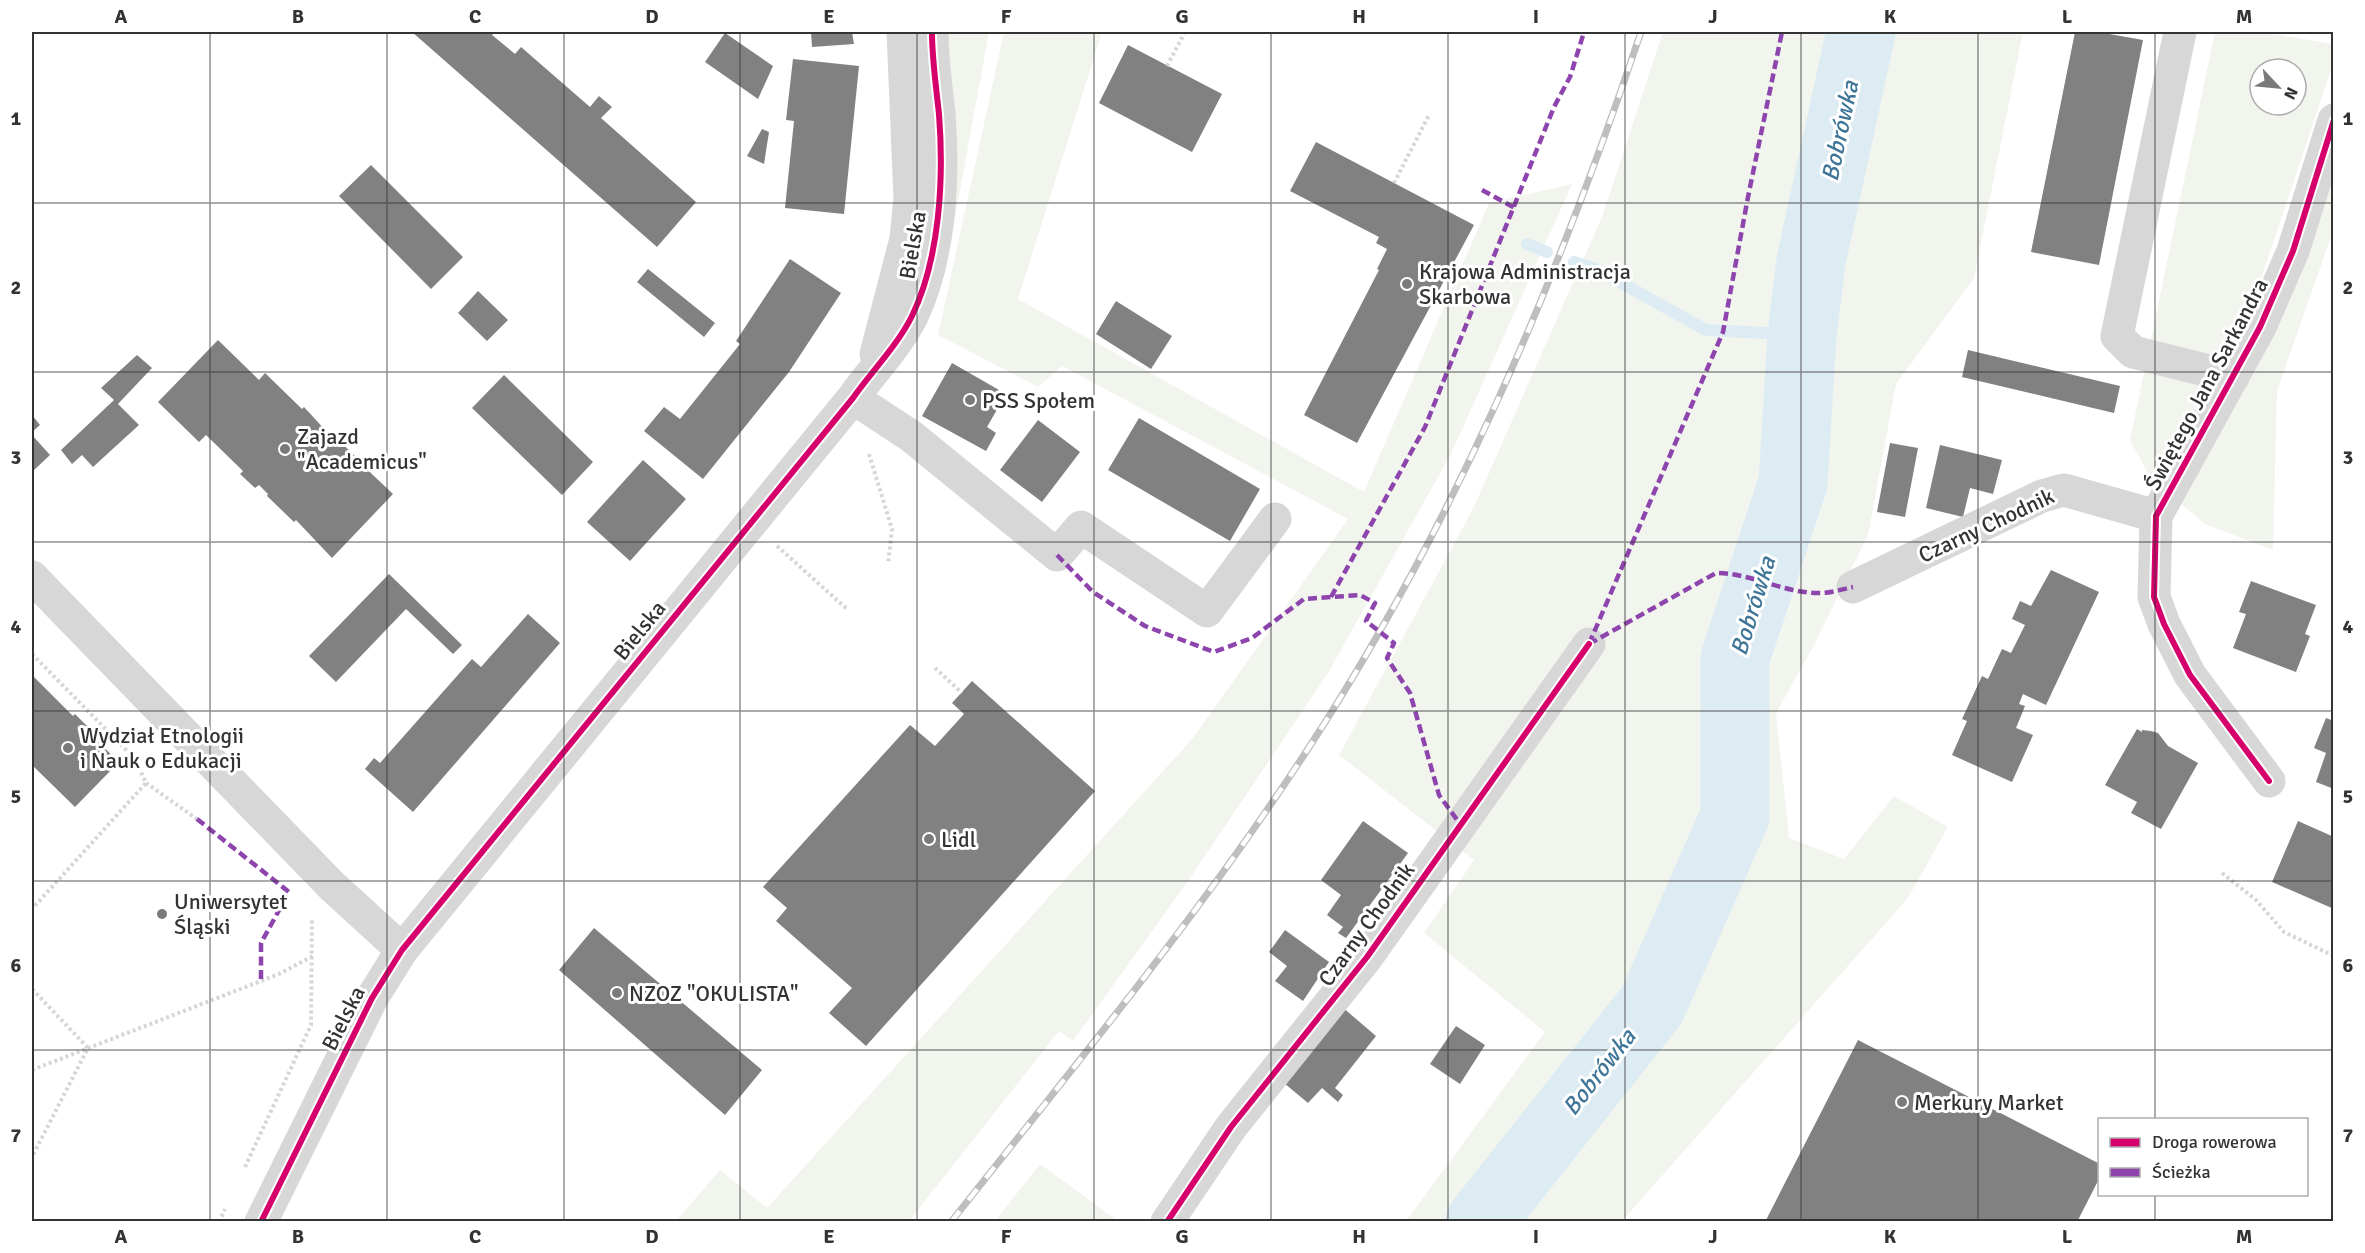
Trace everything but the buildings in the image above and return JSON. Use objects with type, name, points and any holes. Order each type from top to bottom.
[{"type":"street","name":"Bielska","points":[[862,386],[906,239],[910,198],[903,32]]},
{"type":"street","name":"Bielska","points":[[261,1221],[372,998],[402,950],[862,386],[911,318],[928,275],[936,241],[940,149],[932,32]]},
{"type":"street","points":[[2180,32],[2117,336],[2133,352],[2233,377]]},
{"type":"street","name":"Świętego Jana Sarkandra","points":[[2269,781],[2190,675],[2164,624],[2154,597],[2156,516],[2260,327],[2293,251],[2334,120]]},
{"type":"street","points":[[862,386],[910,436],[1057,555],[1081,527],[1206,611],[1275,519]]},
{"type":"street","name":"Czarny Chodnik","points":[[1853,587],[1991,522],[2042,495],[2064,490],[2156,516]]},
{"type":"street","points":[[32,577],[331,885],[402,950]]},
{"type":"street","name":"Czarny Chodnik","points":[[1167,1221],[1231,1127],[1367,957],[1588,644]]},
{"type":"path","points":[[1167,66],[1185,32]]},
{"type":"path","points":[[1394,183],[1429,115]]},
{"type":"path","points":[[867,446],[892,529],[888,564]]},
{"type":"path","points":[[750,523],[848,610]]},
{"type":"path","points":[[32,654],[135,759],[146,783],[197,819]]},
{"type":"path","points":[[935,668],[962,693]]},
{"type":"path","points":[[32,909],[146,783]]},
{"type":"path","points":[[2222,873],[2256,900],[2284,932],[2334,956]]},
{"type":"path","points":[[243,1170],[311,1025],[312,905],[331,885]]},
{"type":"path","points":[[32,1070],[279,974],[313,956]]},
{"type":"path","points":[[32,989],[88,1048]]},
{"type":"path","points":[[32,1157],[88,1048]]},
{"type":"path","points":[[219,1221],[228,1201]]},
{"type":"shaded area","points":[[943,32],[989,32],[953,229]]},
{"type":"shaded area","points":[[1004,32],[1102,32],[1018,299],[1364,492],[1489,203],[1572,184],[1451,454],[1328,673],[1188,881],[1073,1041],[1059,1031],[909,1221],[676,1221],[720,1170],[767,1208],[1193,738],[1348,519],[1062,366],[1038,387],[938,335]]},
{"type":"shaded area","points":[[1663,32],[2023,32],[1974,278],[1896,384],[1868,535],[1813,647],[1776,713],[1789,838],[1844,859],[1894,796],[1948,827],[1908,898],[1622,1221],[1406,1221],[1545,1032],[1424,933],[1474,860],[1339,755],[1473,509],[1602,217]]},
{"type":"shaded area","points":[[2215,32],[2263,32],[2333,44],[2333,64],[2264,270],[2160,486],[2150,477],[2130,440]]},
{"type":"shaded area","points":[[2333,160],[2333,231],[2277,391],[2273,550],[2205,524],[2180,503]]},
{"type":"shaded area","points":[[1040,1164],[1118,1221],[995,1221]]},
{"type":"waterway","name":"Bobrówka","points":[[1480,1222],[1652,1005],[1735,816],[1735,658],[1793,483],[1802,335],[1811,261],[1861,32]]},
{"type":"waterway","points":[[1527,244],[1547,252]]},
{"type":"waterway","points":[[1574,262],[1598,270],[1706,330],[1802,335]]},
{"type":"railway","points":[[951,1222],[1133,992],[1221,875],[1304,755],[1357,670],[1407,583],[1453,495],[1496,404],[1573,220],[1641,32]]},
{"type":"marked path","points":[[1331,597],[1425,427],[1554,107],[1570,77],[1584,32]]},
{"type":"marked path","points":[[1589,644],[1723,332],[1782,32]]},
{"type":"marked path","points":[[1482,190],[1515,208]]},
{"type":"marked path","points":[[1057,555],[1093,592],[1145,626],[1214,652],[1252,638],[1304,599],[1360,595],[1375,603],[1366,621],[1394,643],[1387,658],[1410,693],[1439,795],[1460,824]]},
{"type":"marked path","points":[[1589,644],[1716,573],[1743,576],[1808,592],[1825,593],[1853,587]]},
{"type":"marked path","points":[[197,819],[289,892],[261,943],[261,980]]},
{"type":"cycle path","points":[[261,1222],[372,998],[402,950],[853,398],[906,327],[929,269],[938,217],[941,164],[932,32]]},
{"type":"cycle path","points":[[2269,781],[2190,675],[2164,624],[2154,597],[2156,516],[2260,327],[2293,251],[2334,120]]},
{"type":"cycle path","points":[[1167,1222],[1231,1127],[1367,957],[1589,644]]},
{"type":"place","name":"Krajowa Administracja Skarbowa","points":[[1407,284]]},
{"type":"place","name":"PSS Społem","points":[[970,400]]},
{"type":"place","name":"Zajazd \"Academicus\"","points":[[285,449]]},
{"type":"place","name":"Wydział Etnologii i Nauk o Edukacji","points":[[68,748]]},
{"type":"place","name":"Lidl","points":[[929,839]]},
{"type":"place","name":"Uniwersytet Śląski","points":[[162,914]]},
{"type":"place","name":"NZOZ \"OKULISTA\"","points":[[617,993]]},
{"type":"place","name":"Merkury Market","points":[[1902,1102]]}]
